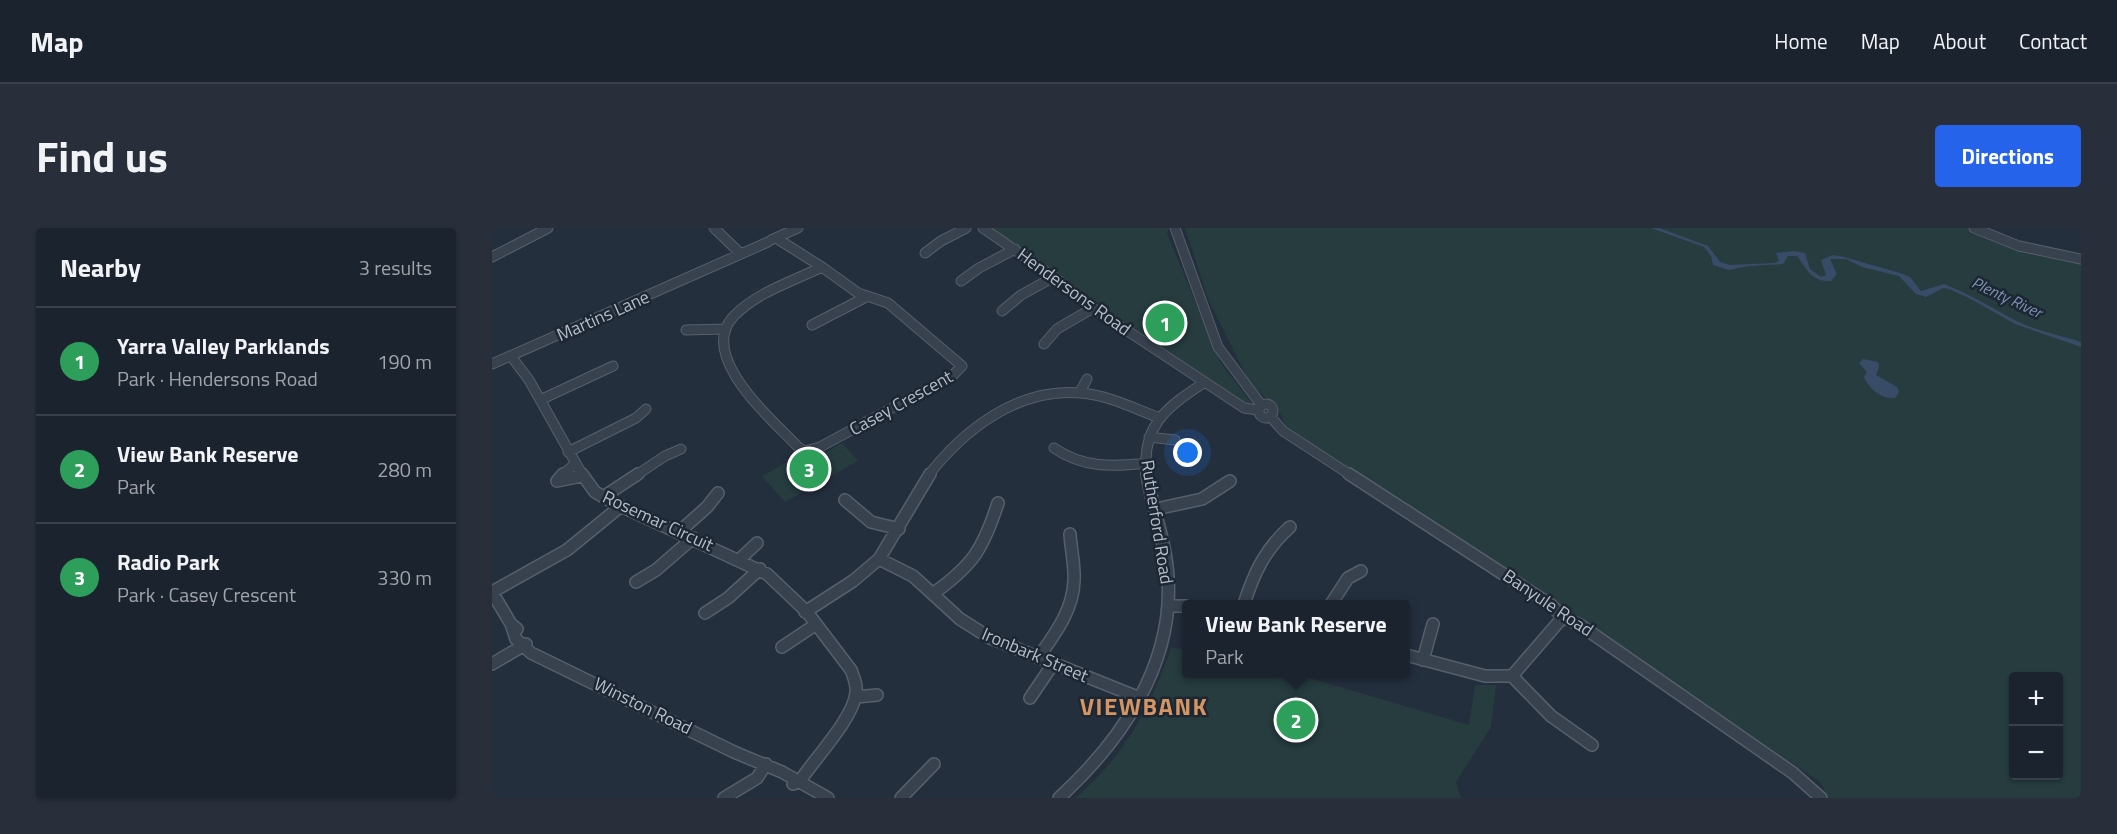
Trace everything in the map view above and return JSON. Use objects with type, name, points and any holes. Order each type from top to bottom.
[{"type":"street","points":[[492,256],[548,228]]},
{"type":"street","points":[[714,228],[739,251]]},
{"type":"street","name":"Martins Lane","points":[[492,364],[714,266],[739,251],[798,228]]},
{"type":"street","points":[[926,253],[941,241],[966,228]]},
{"type":"street","name":"Hendersons Road","points":[[982,228],[1015,249],[1093,308],[1244,408],[1260,408]]},
{"type":"street","points":[[1175,228],[1218,347],[1260,408]]},
{"type":"street","points":[[1974,228],[2019,246],[2081,259]]},
{"type":"street","name":"Casey Crescent","points":[[725,329],[724,340],[732,373],[736,380],[801,449],[812,451],[962,368],[959,362],[891,305],[866,297],[775,238]]},
{"type":"street","points":[[961,281],[979,268],[1015,249]]},
{"type":"street","points":[[686,330],[725,329],[733,317],[744,308],[820,266]]},
{"type":"street","points":[[1002,311],[1021,295],[1052,278]]},
{"type":"street","points":[[810,325],[866,297]]},
{"type":"street","points":[[1044,344],[1057,329],[1093,308]]},
{"type":"street","name":"Rosemar Circuit","points":[[512,356],[529,380],[582,476],[592,488],[621,507],[760,569],[784,586],[854,675],[856,697]]},
{"type":"street","points":[[540,400],[613,366]]},
{"type":"street","points":[[1080,392],[1087,379]]},
{"type":"street","name":"Rutherford Road","points":[[1059,798],[1081,779],[1107,751],[1140,698],[1160,648],[1168,606],[1168,561],[1146,463],[1149,436],[1160,417],[1171,406],[1205,382]]},
{"type":"street","points":[[805,612],[858,577],[879,559],[894,540],[915,496],[934,468],[979,426],[1009,407],[1034,397],[1060,392],[1080,392],[1160,417]]},
{"type":"street","name":"Banyule Road","points":[[1260,408],[1262,416],[1270,416],[1283,430],[1551,605],[1563,617],[1580,624],[1793,773],[1821,798]]},
{"type":"street","points":[[568,452],[636,418],[646,409]]},
{"type":"street","points":[[1149,436],[1175,440]]},
{"type":"street","points":[[1054,448],[1067,458],[1094,466],[1146,463]]},
{"type":"street","points":[[603,497],[665,456],[681,449]]},
{"type":"street","points":[[575,464],[557,481],[582,476]]},
{"type":"street","points":[[1156,509],[1202,499],[1230,481]]},
{"type":"street","points":[[679,532],[707,507],[718,493]]},
{"type":"street","points":[[845,500],[871,522],[898,529]]},
{"type":"street","points":[[934,593],[960,574],[979,553],[988,536],[998,503]]},
{"type":"street","points":[[492,664],[523,646],[513,633],[511,624],[492,592],[567,550],[621,507]]},
{"type":"street","points":[[1245,600],[1256,569],[1269,544],[1290,527]]},
{"type":"street","points":[[1038,657],[1066,614],[1071,602],[1074,580],[1070,534]]},
{"type":"street","points":[[636,582],[656,570],[693,538]]},
{"type":"street","points":[[740,559],[757,543]]},
{"type":"street","name":"Ironbark Street","points":[[879,559],[913,576],[973,629],[1140,698]]},
{"type":"street","points":[[705,613],[728,598],[760,569]]},
{"type":"street","points":[[1334,600],[1348,578],[1361,571]]},
{"type":"street","points":[[1168,606],[1182,606]]},
{"type":"street","points":[[1512,676],[1563,617]]},
{"type":"street","points":[[1423,660],[1433,624]]},
{"type":"street","points":[[782,647],[815,625]]},
{"type":"street","name":"Winston Road","points":[[523,646],[534,655],[551,661],[828,798]]},
{"type":"street","points":[[1410,656],[1485,676],[1512,676],[1551,716],[1592,745]]},
{"type":"street","points":[[1030,698],[1053,664]]},
{"type":"street","points":[[796,781],[845,721],[856,697],[877,695]]},
{"type":"street","points":[[901,798],[934,764]]},
{"type":"street","points":[[724,798],[757,778],[763,767]]},
{"type":"green space","points":[[988,228],[1170,228],[1167,233],[1220,362],[1251,402],[1243,403]]},
{"type":"green space","points":[[1185,228],[1968,228],[1979,234],[2081,262],[2081,798],[1829,798],[1819,781],[1287,428],[1278,409],[1250,383],[1208,299]]},
{"type":"green space","points":[[842,443],[858,461],[785,502],[762,476],[794,458],[813,459]]},
{"type":"green space","points":[[1171,648],[1182,649],[1182,678],[1310,678],[1469,725],[1475,685],[1496,685],[1491,727],[1456,782],[1461,798],[1075,798],[1107,766],[1134,730]]},
{"type":"water","points":[[1651,228],[1659,228],[1708,246],[1720,262],[1730,265],[1774,263],[1779,261],[1776,253],[1794,251],[1805,253],[1810,269],[1821,277],[1826,275],[1821,260],[1833,255],[1910,277],[1921,291],[1944,284],[2015,321],[2078,341],[2081,347],[2015,324],[1949,289],[1943,288],[1926,297],[1916,294],[1899,276],[1862,267],[1846,259],[1830,259],[1837,274],[1831,281],[1814,277],[1797,256],[1788,256],[1783,264],[1729,270],[1713,265],[1711,256],[1704,247]]},
{"type":"water","points":[[1863,359],[1878,362],[1876,375],[1897,387],[1899,392],[1895,398],[1880,395],[1869,385],[1864,377],[1867,372],[1859,363]]},
{"type":"place","name":"Yarra Valley Parklands","points":[[1165,323]]},
{"type":"place","name":"Radio Park","points":[[809,469]]},
{"type":"place","name":"View Bank Reserve","points":[[1296,720]]},
{"type":"district","name":"VIEWBANK","points":[[1144,707]]},
{"type":"water label","name":"Plenty River","points":[[2007,297]]}]
